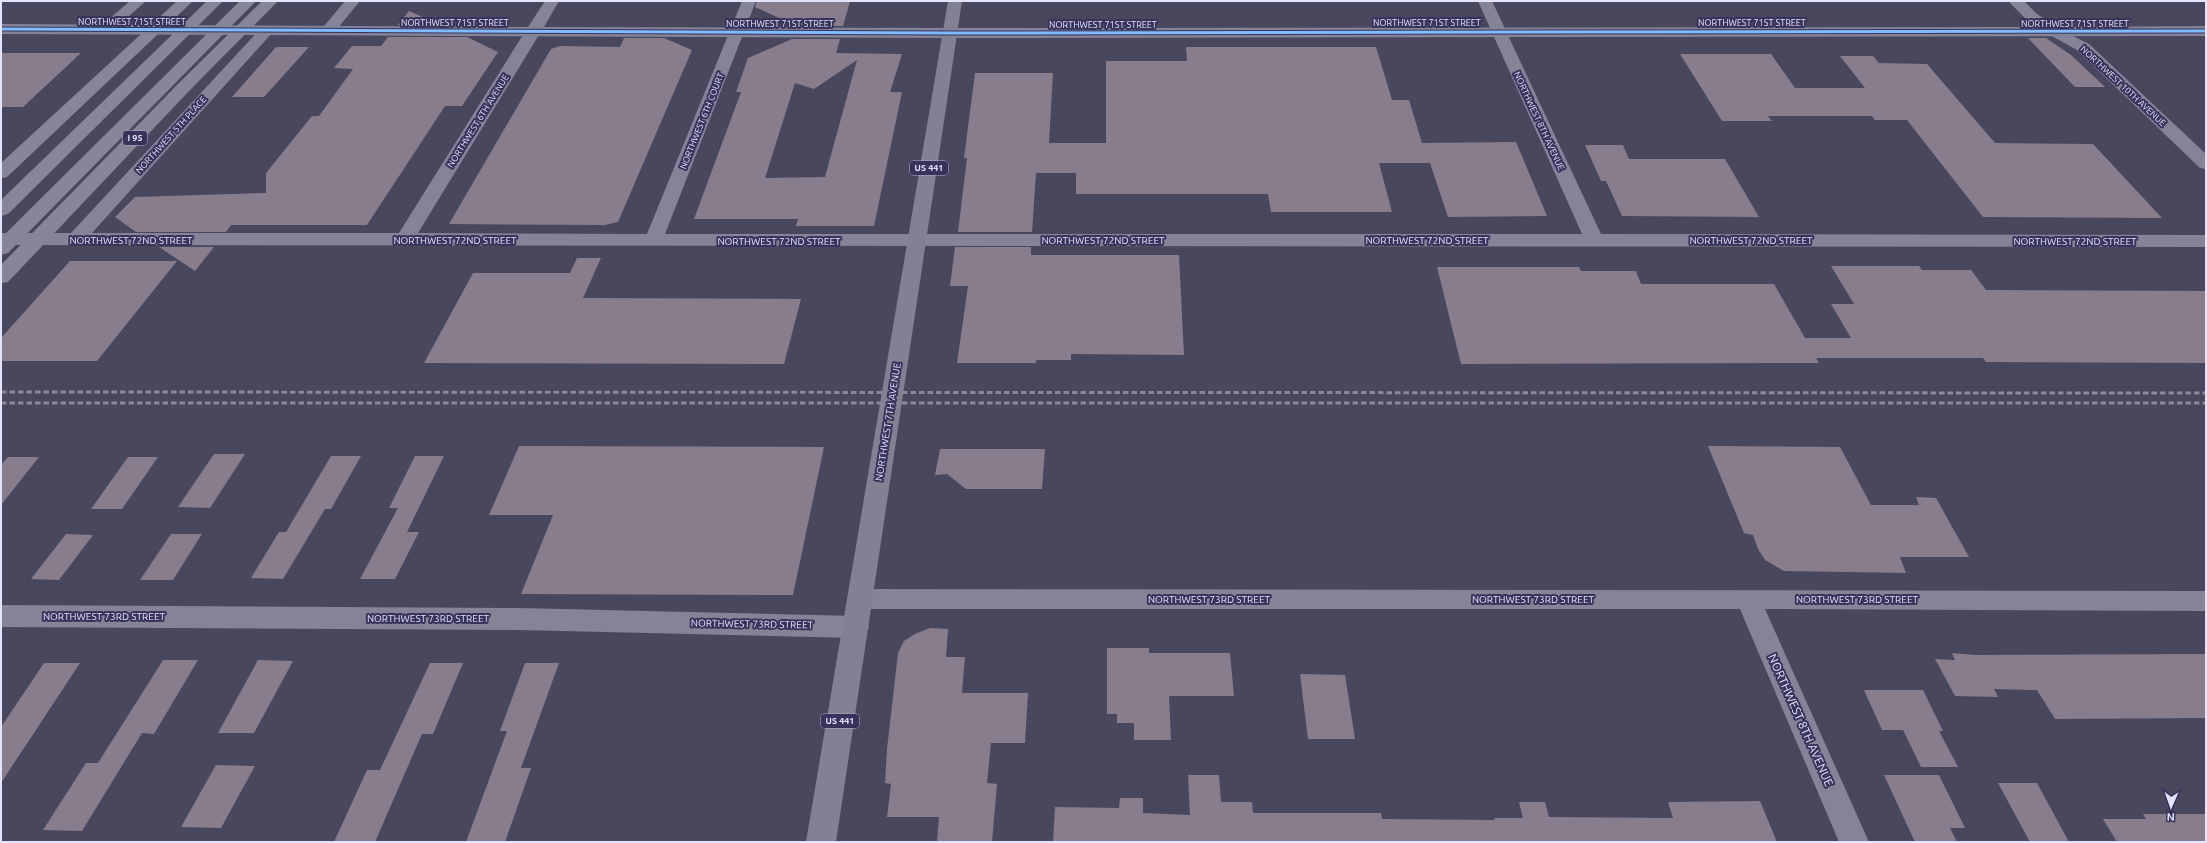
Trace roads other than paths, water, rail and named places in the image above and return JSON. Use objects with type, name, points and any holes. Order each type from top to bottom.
[{"type":"highway","points":[[1,173],[186,1]]},
{"type":"highway","points":[[1,210],[216,1]]},
{"type":"highway","points":[[1,249],[249,1]]},
{"type":"highway","name":"I 95","points":[[1,277],[178,93],[271,1]]},
{"type":"main road","name":"NORTHWEST 7TH AVENUE","points":[[821,842],[955,1]]},
{"type":"street","points":[[106,29],[139,1]]},
{"type":"street","points":[[328,31],[353,1]]},
{"type":"street","name":"NORTHWEST 6TH AVENUE","points":[[404,240],[552,1]]},
{"type":"street","name":"NORTHWEST 6TH COURT","points":[[653,241],[738,32],[749,1]]},
{"type":"street","name":"NORTHWEST 8TH AVENUE","points":[[1485,1],[1594,240]]},
{"type":"street","name":"NORTHWEST 10TH AVENUE","points":[[2015,1],[2032,17],[2055,32],[2083,47],[2206,164]]},
{"type":"street","name":"NORTHWEST 71ST STREET","points":[[1,29],[328,31],[534,30],[950,33],[2206,31]]},
{"type":"street","name":"NORTHWEST 5TH PLACE","points":[[76,240],[266,30]]},
{"type":"street","name":"NORTHWEST 72ND STREET","points":[[1,239],[653,241],[2206,241]]},
{"type":"street","name":"NORTHWEST 8TH AVENUE","points":[[1748,598],[1854,842]]},
{"type":"street","name":"NORTHWEST 73RD STREET","points":[[860,599],[1748,598],[2206,601]]},
{"type":"street","name":"NORTHWEST 73RD STREET","points":[[1,616],[519,619],[856,627]]},
{"type":"railway","points":[[1,392],[2206,393]]},
{"type":"railway","points":[[1,403],[2206,403]]}]
